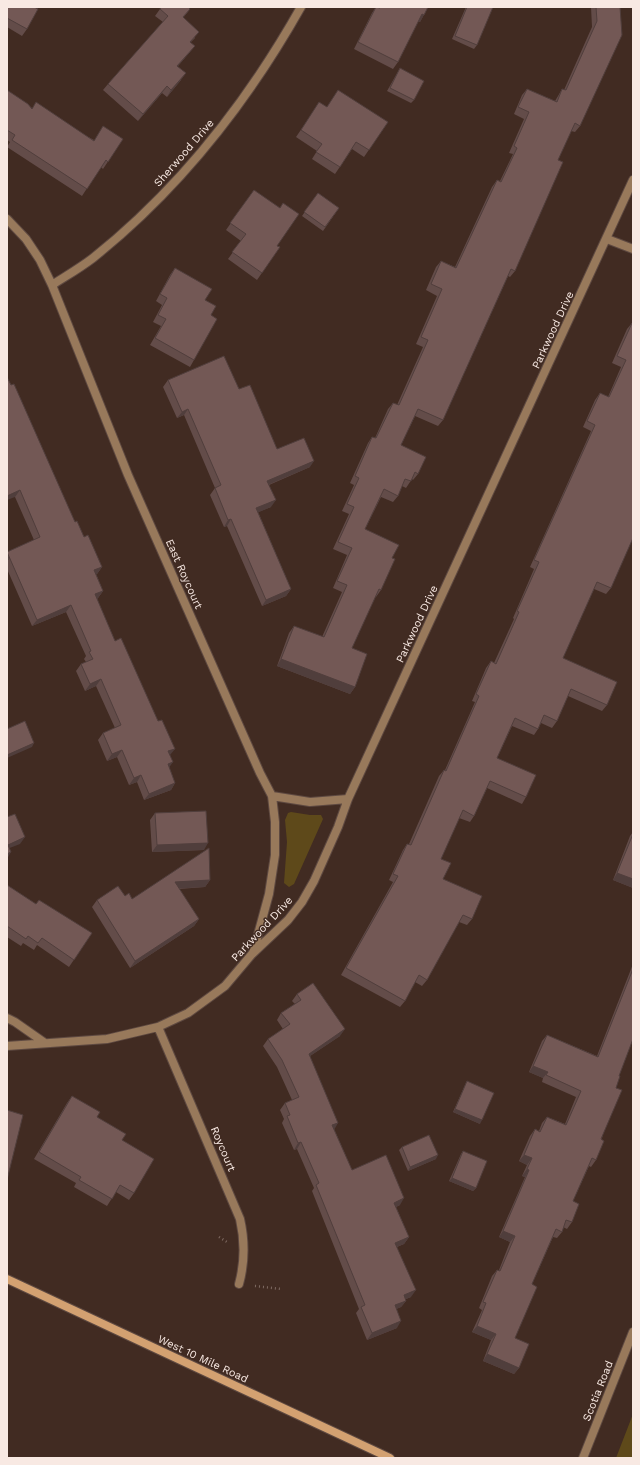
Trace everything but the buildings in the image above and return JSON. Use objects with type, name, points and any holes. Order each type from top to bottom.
[{"type":"main road","name":"West 10 Mile Road","points":[[7,1279],[390,1458]]},
{"type":"street","name":"Sherwood Drive","points":[[52,285],[92,259],[123,232],[159,198],[194,160],[230,117],[263,70],[301,7]]},
{"type":"street","name":"Parkwood Drive","points":[[7,1046],[107,1039],[158,1027],[188,1013],[225,986],[252,954],[288,920],[302,902],[314,881],[338,827],[348,799],[633,180]]},
{"type":"street","name":"East Roycourt","points":[[7,219],[26,239],[40,260],[52,285],[128,475],[260,773],[272,796],[275,822],[274,854],[269,894],[252,954]]},
{"type":"street","points":[[607,239],[633,249]]},
{"type":"street","points":[[272,796],[310,802],[348,799]]},
{"type":"street","points":[[7,1018],[45,1043]]},
{"type":"street","name":"Roycourt","points":[[158,1027],[240,1218],[244,1235],[244,1253],[239,1284]]},
{"type":"street","name":"Scotia Road","points":[[583,1458],[633,1332]]},
{"type":"path","points":[[239,1284],[281,1289]]},
{"type":"shaded area","points":[[288,813],[321,815],[323,819],[294,884],[289,887],[284,883],[287,842],[285,820]]},
{"type":"shaded area","points":[[633,1414],[633,1458],[616,1458]]}]
